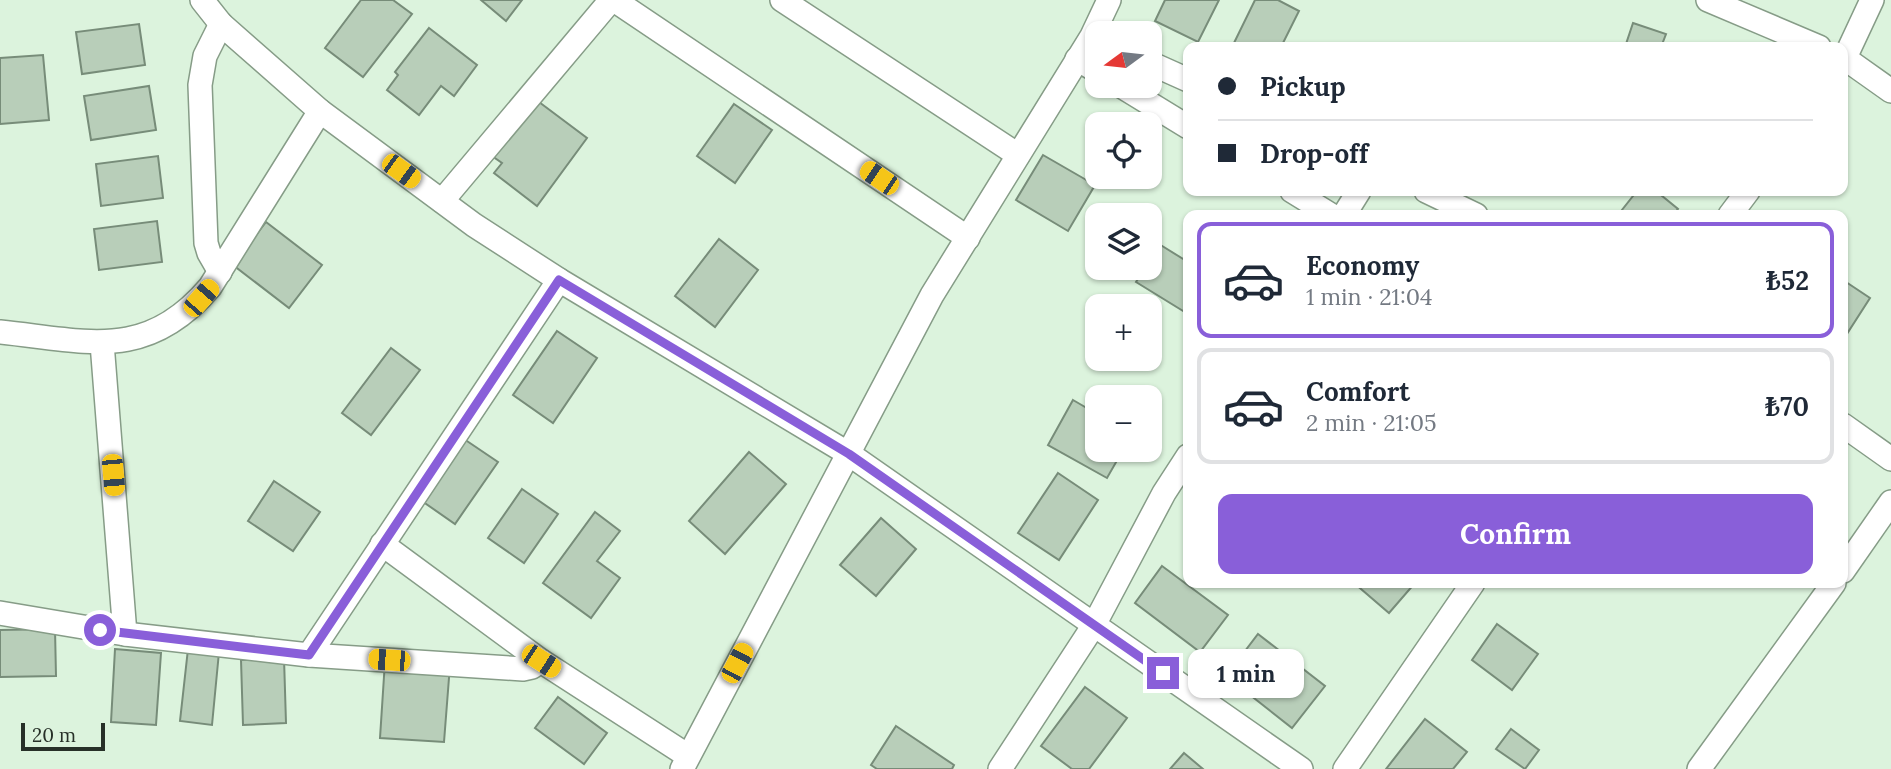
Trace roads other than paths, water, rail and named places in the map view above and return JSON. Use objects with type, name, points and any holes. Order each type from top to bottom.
[{"type":"street","points":[[202,0],[221,24],[320,111],[474,225],[559,280],[849,454],[1301,769]]},
{"type":"street","points":[[442,201],[613,0],[968,238]]},
{"type":"street","points":[[782,0],[1018,155]]},
{"type":"street","points":[[1101,21],[1109,0]]},
{"type":"street","points":[[1708,0],[1807,42]]},
{"type":"street","points":[[1848,51],[1872,0]]},
{"type":"street","points":[[220,272],[206,243],[200,85],[205,56],[221,24]]},
{"type":"street","points":[[382,544],[685,763],[932,295],[1085,49]]},
{"type":"street","points":[[1077,59],[1085,64]]},
{"type":"street","points":[[1848,62],[1891,91]]},
{"type":"street","points":[[1162,68],[1183,78]]},
{"type":"street","points":[[1141,98],[1183,124]]},
{"type":"street","points":[[0,332],[102,343],[127,340],[172,323],[191,309],[220,272],[320,111]]},
{"type":"street","points":[[1300,196],[1323,210]]},
{"type":"street","points":[[1436,196],[1466,210]]},
{"type":"street","points":[[309,655],[559,280]]},
{"type":"street","points":[[102,343],[125,634]]},
{"type":"street","points":[[1848,429],[1891,459]]},
{"type":"street","points":[[1000,769],[1094,625],[1164,493],[1183,464]]},
{"type":"street","points":[[1848,564],[1891,502]]},
{"type":"street","points":[[1345,769],[1470,588]]},
{"type":"street","points":[[1699,769],[1830,588]]},
{"type":"street","points":[[0,613],[125,634],[309,655],[523,669],[533,667],[541,661]]}]
